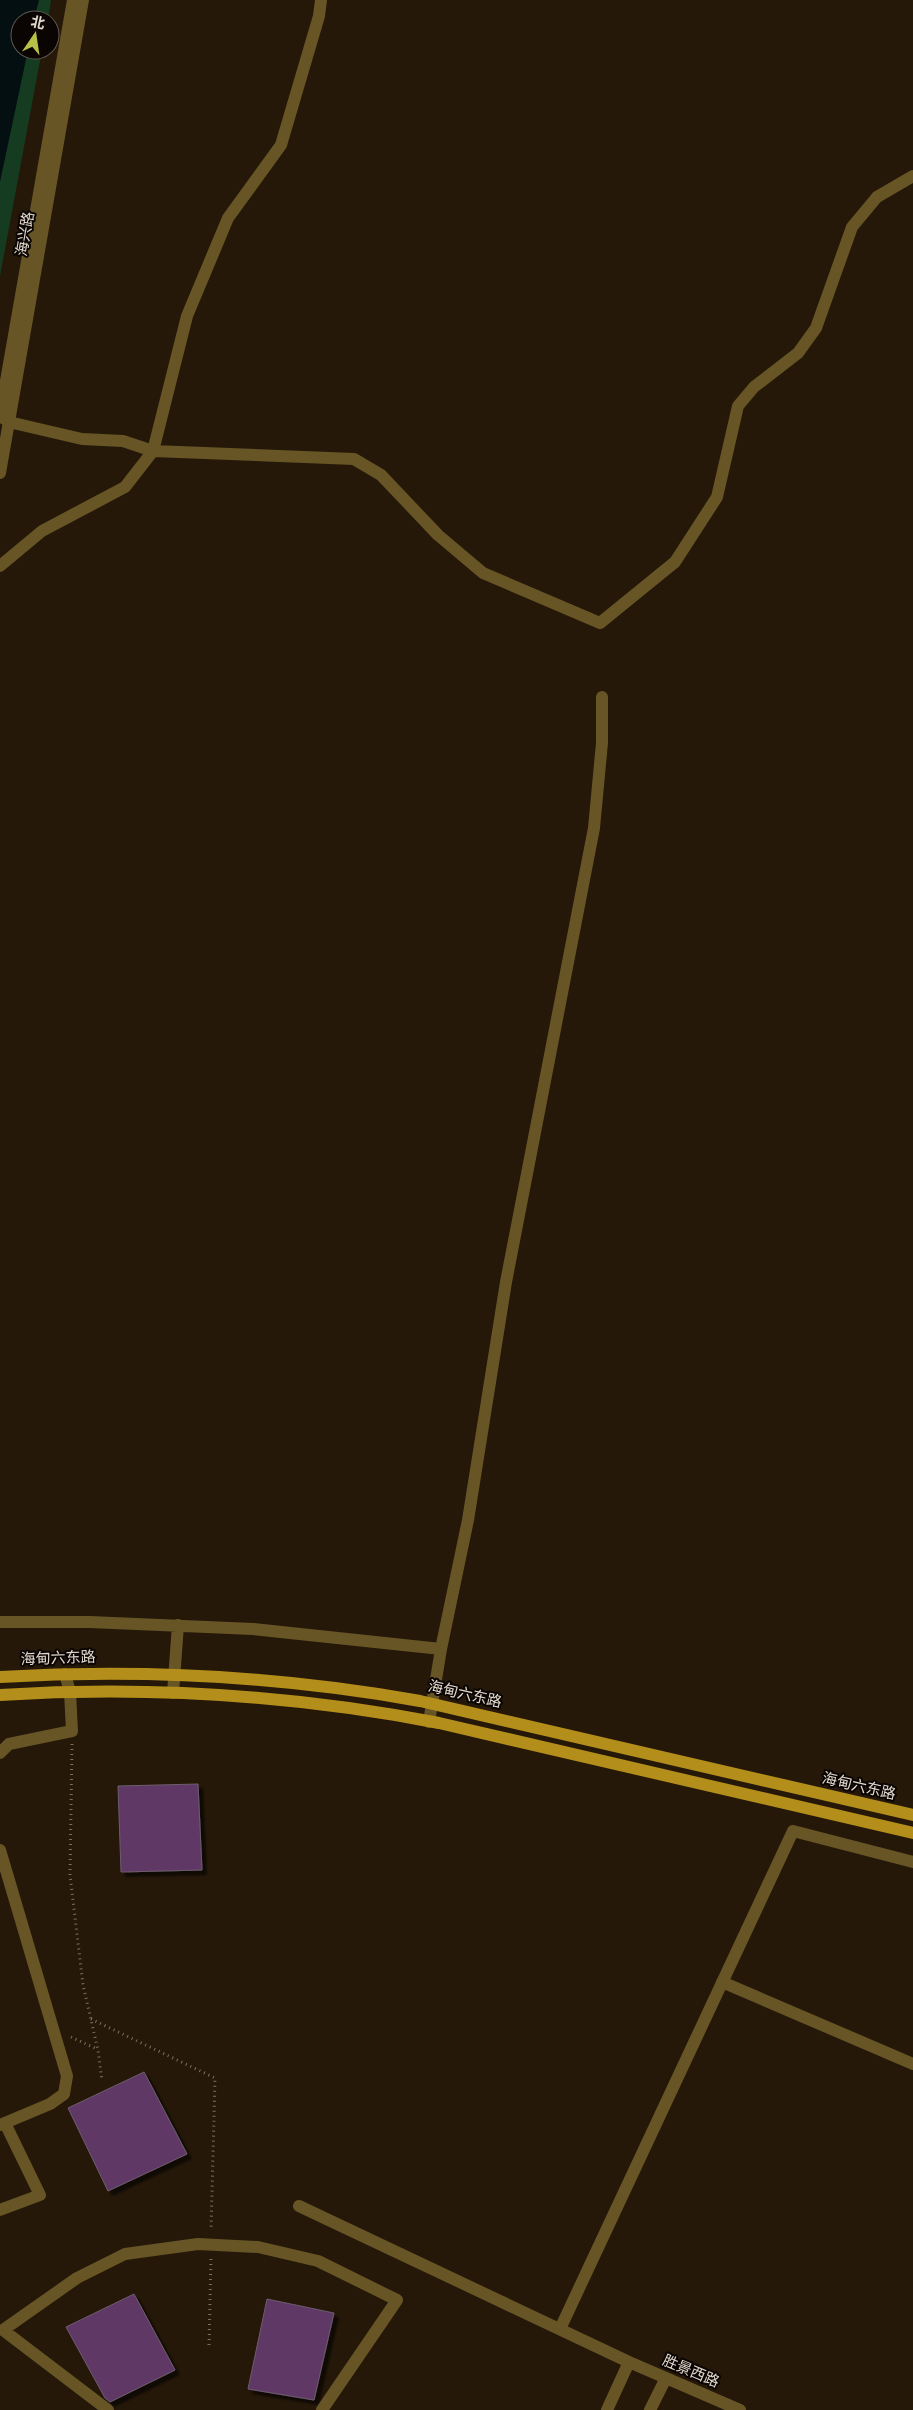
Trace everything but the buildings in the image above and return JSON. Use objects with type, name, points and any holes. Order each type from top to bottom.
[{"type":"main road","name":"海甸六东路","points":[[0,1677],[66,1674],[174,1674],[346,1688],[432,1704],[913,1816]]},
{"type":"main road","points":[[0,1695],[70,1692],[220,1694],[318,1703],[429,1722],[910,1832]]},
{"type":"street","name":"海兴路","points":[[0,473],[3,418],[73,0]]},
{"type":"street","name":"海兴路","points":[[3,418],[83,0]]},
{"type":"street","points":[[0,566],[42,531],[125,487],[153,451],[188,316],[228,218],[280,145],[319,16],[321,0]]},
{"type":"street","points":[[3,418],[82,439],[123,441],[153,451],[354,459],[381,475],[438,535],[483,573],[600,623],[674,562],[717,497],[738,406],[754,387],[798,353],[816,328],[852,227],[877,197],[913,176]]},
{"type":"street","points":[[429,1722],[441,1649],[468,1520],[506,1282],[594,828],[602,743],[602,697]]},
{"type":"street","points":[[0,1622],[178,1625],[263,1630],[441,1649]]},
{"type":"street","points":[[173,1693],[178,1625]]},
{"type":"street","points":[[0,1753],[9,1744],[72,1731],[70,1692],[66,1674]]},
{"type":"street","points":[[910,1832],[913,1816]]},
{"type":"street","points":[[560,2329],[793,1830],[913,1862]]},
{"type":"street","points":[[0,1850],[67,2076],[64,2094],[50,2104],[2,2124],[40,2195],[0,2210]]},
{"type":"street","points":[[722,1982],[913,2064]]},
{"type":"street","name":"胜景西路","points":[[299,2206],[630,2362],[740,2410]]},
{"type":"street","points":[[108,2410],[3,2330],[77,2278],[124,2254],[198,2244],[258,2247],[318,2261],[397,2300],[322,2410]]},
{"type":"street","points":[[607,2410],[630,2362]]},
{"type":"street","points":[[650,2410],[666,2378]]},
{"type":"path","points":[[72,1731],[70,1875],[83,1985],[98,2050],[102,2081]]},
{"type":"path","points":[[90,2019],[215,2078],[209,2345]]},
{"type":"path","points":[[51,2027],[98,2050]]},
{"type":"green space","points":[[0,0],[51,0],[50,10],[10,10],[10,60],[40,60],[0,276]]},
{"type":"shaded area","points":[[0,0],[39,0],[36,10],[10,10],[10,60],[26,60],[0,182]]}]
